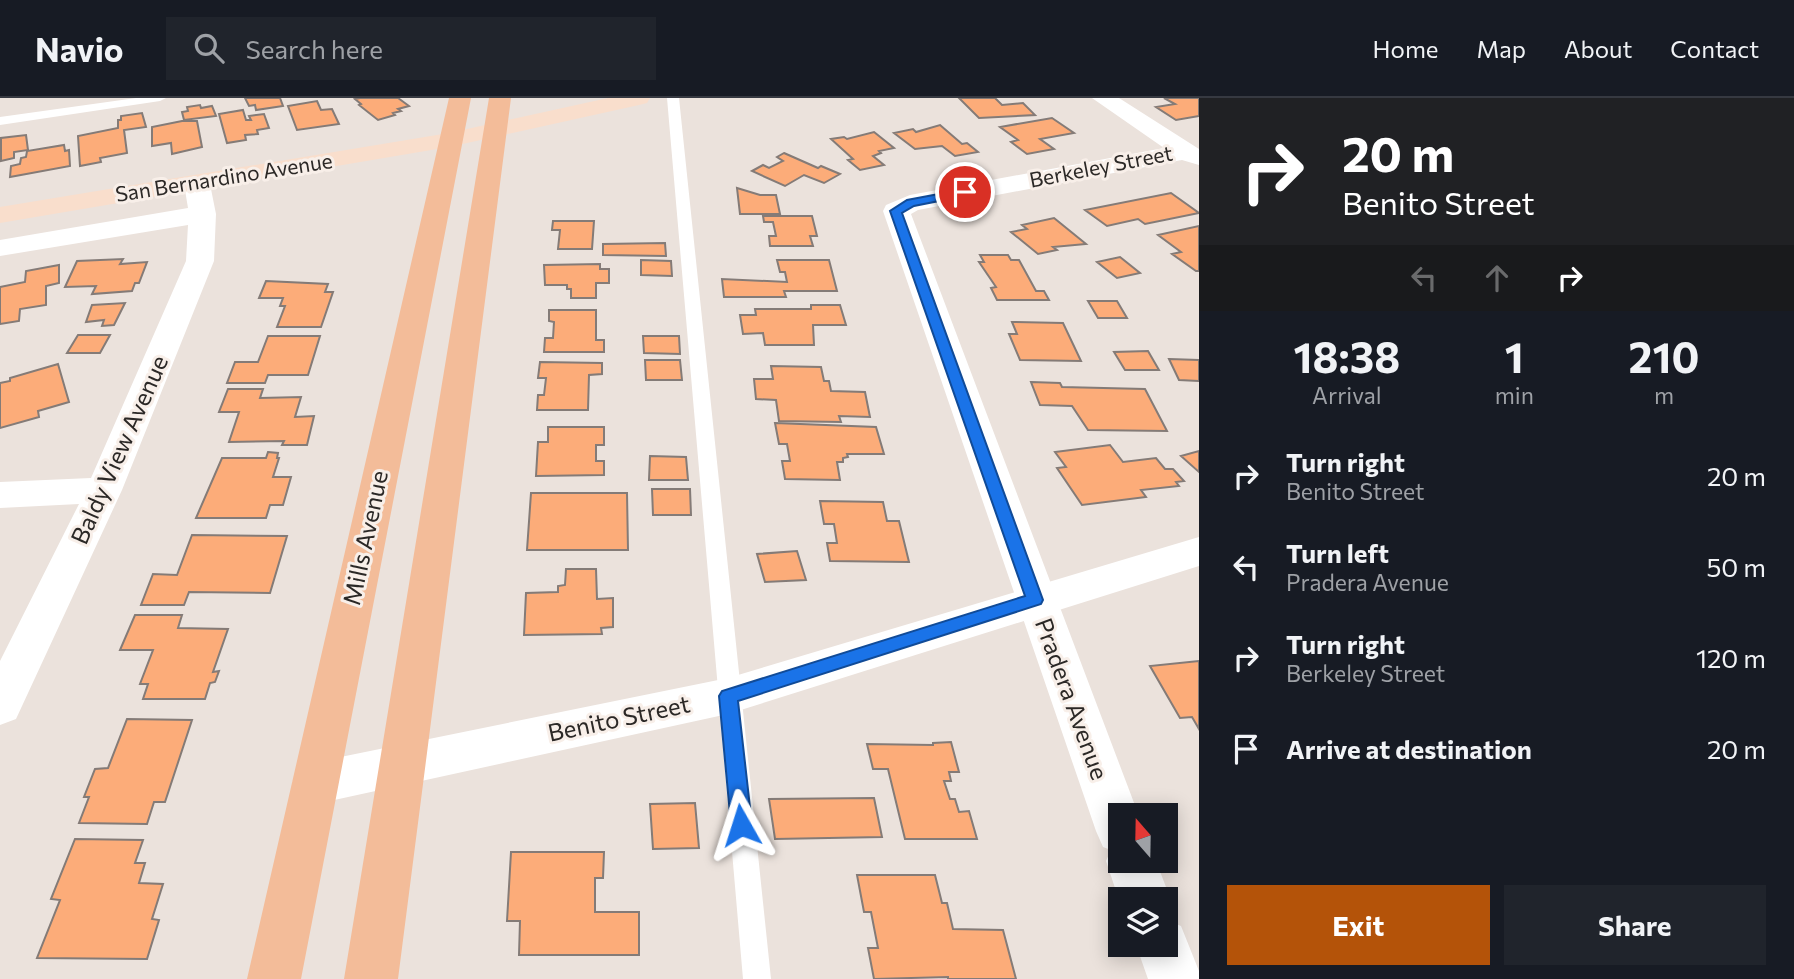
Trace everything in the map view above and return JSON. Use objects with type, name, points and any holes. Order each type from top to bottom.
[{"type":"main road","name":"Mills Avenue","points":[[274,979],[460,98]]},
{"type":"main road","points":[[370,979],[500,98]]},
{"type":"main road","name":"San Bernardino Avenue","points":[[0,215],[199,199],[639,98]]},
{"type":"street","points":[[1104,98],[1192,156]]},
{"type":"street","name":"Berkeley Street","points":[[896,211],[911,203],[1192,156]]},
{"type":"street","points":[[0,248],[199,199]]},
{"type":"street","name":"Baldy View Avenue","points":[[0,706],[104,490],[200,261],[199,199]]},
{"type":"street","name":"Pradera Avenue","points":[[896,211],[1110,803]]},
{"type":"street","points":[[0,495],[104,490]]},
{"type":"street","name":"Benito Street","points":[[316,783],[729,696],[1199,551]]},
{"type":"street","points":[[1167,957],[1175,979]]},
{"type":"lane","points":[[0,121],[160,98]]},
{"type":"lane","points":[[673,98],[757,979]]},
{"type":"building","points":[[245,98],[280,98],[283,106],[256,110],[255,105],[249,106]]},
{"type":"building","points":[[398,98],[409,106],[398,109],[401,111],[393,113],[395,115],[378,120],[359,105],[361,104],[355,99]]},
{"type":"building","points":[[959,98],[995,98],[1002,105],[1023,103],[1035,115],[979,118]]},
{"type":"building","points":[[1164,98],[1199,98],[1199,116],[1176,120],[1156,107],[1175,104]]},
{"type":"building","points":[[317,101],[321,110],[332,109],[339,124],[297,130],[288,106]]},
{"type":"building","points":[[200,105],[201,108],[212,106],[216,116],[184,120],[182,112],[188,111],[187,107]]},
{"type":"building","points":[[243,110],[246,120],[251,120],[249,116],[264,114],[269,128],[257,130],[258,134],[245,135],[246,140],[227,143],[219,114]]},
{"type":"building","points":[[142,113],[146,127],[124,130],[127,153],[100,158],[101,162],[80,166],[78,136],[118,128],[121,116]]},
{"type":"building","points":[[1052,118],[1074,133],[1040,139],[1054,149],[1027,154],[1011,142],[1018,140],[1000,127]]},
{"type":"building","points":[[197,121],[202,147],[172,154],[171,143],[152,146],[152,127]]},
{"type":"building","points":[[940,125],[962,144],[967,143],[978,152],[955,156],[942,146],[915,149],[894,133],[913,129],[916,132]]},
{"type":"building","points":[[874,132],[894,148],[879,151],[881,153],[873,156],[884,165],[860,170],[848,160],[853,159],[831,139],[847,139]]},
{"type":"building","points":[[26,135],[28,150],[14,152],[14,158],[1,161],[1,138]]},
{"type":"building","points":[[64,145],[65,151],[69,150],[70,166],[10,177],[11,166],[20,164],[27,151]]},
{"type":"building","points":[[784,153],[818,168],[821,166],[840,174],[824,183],[804,175],[785,186],[752,171],[763,165],[769,168],[783,161],[777,157]]},
{"type":"building","points":[[737,188],[760,195],[776,195],[780,214],[740,214]]},
{"type":"building","points":[[1171,193],[1199,213],[1145,224],[1138,219],[1107,226],[1085,210]]},
{"type":"building","points":[[763,216],[812,216],[817,236],[810,236],[813,246],[770,246],[769,236],[776,236],[773,222],[764,222]]},
{"type":"building","points":[[1054,218],[1086,244],[1053,247],[1057,250],[1038,254],[1011,232],[1027,229],[1022,225]]},
{"type":"building","points":[[553,221],[594,221],[592,249],[558,249],[560,230],[552,230]]},
{"type":"building","points":[[1199,226],[1199,271],[1196,271],[1172,254],[1181,252],[1158,235]]},
{"type":"building","points":[[665,243],[666,256],[603,255],[603,244]]},
{"type":"building","points":[[980,255],[1008,255],[1011,260],[1019,260],[1036,291],[1044,291],[1049,300],[997,300],[991,288],[996,287],[979,262],[984,262]]},
{"type":"building","points":[[1120,257],[1140,273],[1117,278],[1097,262]]},
{"type":"building","points":[[123,259],[120,264],[147,262],[139,283],[135,283],[132,291],[92,294],[96,286],[65,287],[77,261]]},
{"type":"building","points":[[641,260],[671,261],[672,276],[641,275]]},
{"type":"building","points":[[777,260],[829,260],[837,291],[784,291],[786,297],[724,297],[722,279],[787,282],[785,272],[780,272]]},
{"type":"building","points":[[600,264],[600,269],[609,269],[609,283],[596,283],[596,298],[571,298],[571,289],[567,289],[567,285],[545,285],[544,265]]},
{"type":"building","points":[[59,265],[59,283],[46,286],[46,305],[20,309],[19,321],[0,324],[0,287],[25,282],[26,271]]},
{"type":"building","points":[[266,281],[328,284],[325,292],[333,292],[321,327],[277,327],[285,306],[280,306],[283,298],[259,298]]},
{"type":"building","points":[[1088,301],[1117,301],[1127,318],[1098,318]]},
{"type":"building","points":[[125,303],[114,325],[102,326],[104,320],[86,322],[92,305]]},
{"type":"building","points":[[811,305],[840,305],[846,325],[813,325],[814,345],[765,345],[763,333],[743,334],[740,315],[756,315],[755,309],[811,309]]},
{"type":"building","points":[[549,310],[596,310],[596,340],[604,340],[604,352],[544,352],[545,338],[553,338],[554,322],[549,321]]},
{"type":"building","points":[[1012,322],[1063,323],[1081,361],[1020,360],[1009,334],[1017,334]]},
{"type":"building","points":[[78,335],[110,335],[100,353],[67,353]]},
{"type":"building","points":[[268,336],[320,336],[308,375],[268,375],[265,383],[227,383],[235,362],[258,362]]},
{"type":"building","points":[[643,336],[679,336],[680,354],[644,353]]},
{"type":"building","points":[[1148,351],[1159,370],[1125,370],[1114,352]]},
{"type":"building","points":[[1169,359],[1199,360],[1199,381],[1179,380]]},
{"type":"building","points":[[645,360],[680,360],[682,380],[646,380]]},
{"type":"building","points":[[540,362],[602,363],[602,374],[589,375],[588,410],[537,410],[538,395],[544,395],[546,378],[538,378]]},
{"type":"building","points":[[58,364],[69,402],[38,411],[39,417],[0,428],[0,383]]},
{"type":"building","points":[[771,366],[821,367],[824,381],[829,381],[831,391],[865,392],[870,417],[839,416],[841,422],[779,421],[776,400],[756,399],[754,379],[773,379]]},
{"type":"building","points":[[1031,382],[1060,383],[1062,387],[1145,389],[1167,431],[1088,430],[1072,406],[1040,405]]},
{"type":"building","points":[[228,389],[263,389],[260,398],[301,397],[295,417],[314,416],[307,445],[282,445],[284,441],[229,442],[239,412],[219,412]]},
{"type":"building","points":[[775,423],[876,427],[884,454],[847,454],[848,457],[843,458],[843,462],[837,462],[840,480],[785,479],[782,461],[790,461],[787,444],[779,444]]},
{"type":"building","points":[[548,427],[604,427],[604,445],[596,445],[596,461],[604,461],[604,475],[536,476],[538,442],[548,442]]},
{"type":"building","points":[[1110,445],[1123,462],[1156,458],[1165,469],[1173,469],[1184,481],[1176,482],[1179,486],[1141,490],[1146,497],[1082,505],[1057,468],[1066,467],[1055,452]]},
{"type":"building","points":[[1199,451],[1199,472],[1181,456]]},
{"type":"building","points":[[268,452],[278,453],[279,458],[273,477],[291,477],[283,505],[270,505],[266,518],[196,518],[222,458],[266,458]]},
{"type":"building","points":[[650,456],[686,457],[688,480],[649,480]]},
{"type":"building","points":[[652,489],[690,489],[691,515],[653,515]]},
{"type":"building","points":[[531,493],[627,493],[628,550],[527,550]]},
{"type":"building","points":[[820,501],[883,502],[887,521],[899,521],[909,562],[830,561],[827,543],[837,543],[834,524],[824,524]]},
{"type":"building","points":[[192,535],[287,536],[270,593],[189,592],[184,605],[141,605],[153,574],[177,575]]},
{"type":"building","points":[[797,551],[806,580],[765,582],[757,554]]},
{"type":"building","points":[[566,569],[596,569],[597,599],[613,598],[613,627],[601,628],[602,634],[524,635],[526,593],[558,592],[558,586],[565,585]]},
{"type":"building","points":[[135,615],[182,615],[178,628],[228,629],[213,672],[219,671],[215,682],[210,683],[205,699],[143,699],[148,684],[140,684],[153,650],[120,650]]},
{"type":"building","points":[[1199,661],[1199,729],[1192,717],[1180,718],[1150,666]]},
{"type":"building","points":[[127,719],[192,720],[165,802],[154,802],[147,824],[79,823],[89,797],[84,797],[95,769],[108,768]]},
{"type":"building","points":[[951,742],[959,772],[949,772],[951,781],[944,781],[950,799],[955,799],[959,812],[969,811],[977,839],[905,839],[888,769],[873,769],[867,744],[933,745]]},
{"type":"building","points":[[874,798],[882,837],[775,839],[769,799]]},
{"type":"building","points":[[695,803],[699,848],[653,849],[650,804]]},
{"type":"building","points":[[75,839],[143,840],[135,863],[145,863],[139,883],[163,884],[152,919],[159,920],[147,959],[37,958],[60,900],[51,899]]},
{"type":"building","points":[[511,852],[604,852],[603,878],[595,878],[595,912],[639,912],[639,955],[519,955],[520,921],[507,921]]},
{"type":"building","points":[[857,875],[935,875],[942,903],[947,903],[953,929],[1003,930],[1016,979],[874,979],[868,948],[878,948],[871,912],[864,912]]},
{"type":"route","points":[[741,825],[729,696],[1035,600],[896,211],[911,203],[965,192]]}]
